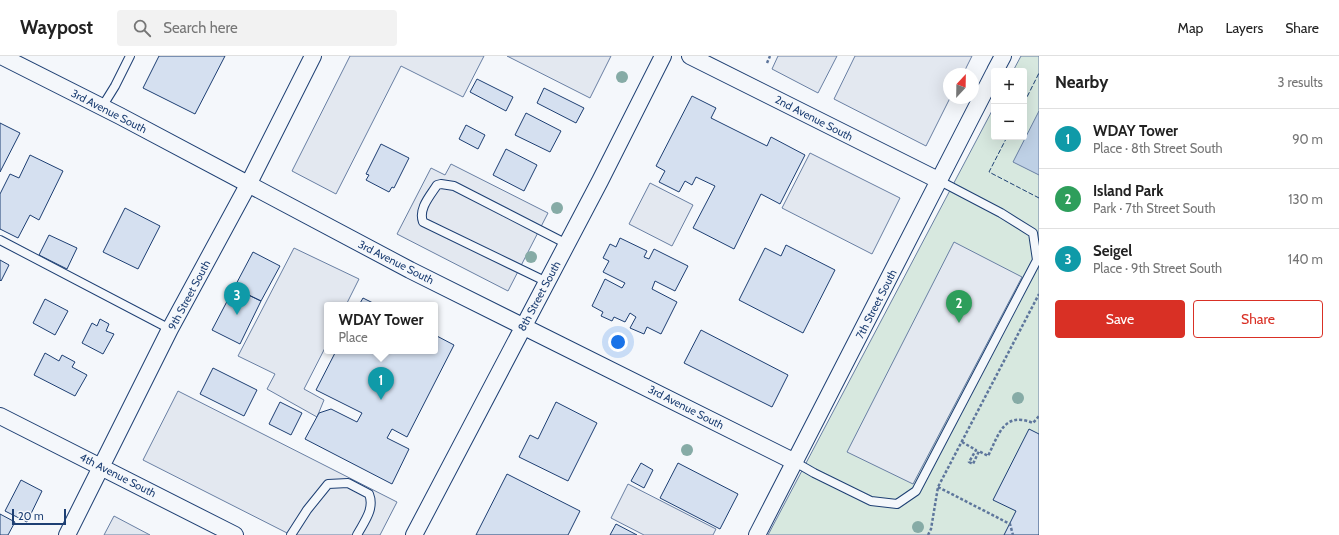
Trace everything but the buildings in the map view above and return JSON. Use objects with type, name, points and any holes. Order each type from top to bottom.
[{"type":"street","name":"3rd Avenue South","points":[[1,56],[102,107],[410,270],[795,462]]},
{"type":"street","name":"9th Street South","points":[[67,535],[170,329],[248,185],[314,56]]},
{"type":"street","name":"8th Street South","points":[[414,535],[567,244],[663,56]]},
{"type":"street","name":"2nd Avenue South","points":[[690,56],[938,180]]},
{"type":"street","name":"7th Street South","points":[[997,68],[1003,56]]},
{"type":"street","name":"7th Street South","points":[[757,535],[902,256],[938,180],[991,80]]},
{"type":"street","name":"4th Avenue South","points":[[0,416],[235,535]]},
{"type":"lane","points":[[102,107],[115,86],[130,56]]},
{"type":"lane","points":[[795,462],[871,501],[898,504],[916,491],[1037,260],[1033,233],[1001,213],[938,180]]},
{"type":"lane","points":[[547,282],[423,222],[421,217],[423,208],[437,185],[441,184],[454,186],[567,244]]},
{"type":"lane","points":[[0,240],[170,329]]},
{"type":"lane","points":[[292,535],[307,510],[328,484],[348,483],[369,494],[372,502],[369,512],[356,535]]},
{"type":"path","points":[[767,63],[770,56]]},
{"type":"path","points":[[928,535],[931,529],[938,487],[1039,294]]},
{"type":"path","points":[[962,442],[976,450],[969,462],[973,464],[979,451],[988,456],[1002,428],[1008,422],[1014,418],[1020,418],[1033,423],[1039,416]]},
{"type":"path","points":[[938,487],[1010,524],[1013,535]]},
{"type":"shaded area","points":[[350,56],[484,56],[463,97],[401,66],[336,194],[292,171]]},
{"type":"shaded area","points":[[507,56],[611,56],[590,98]]},
{"type":"shaded area","points":[[778,56],[837,56],[818,93],[772,69]]},
{"type":"shaded area","points":[[855,56],[972,56],[966,68],[943,68],[943,104],[947,104],[926,146],[834,99]]},
{"type":"shaded area","points":[[1021,56],[1039,56],[1039,535],[768,535],[991,113],[991,140],[1027,140],[1027,68],[1015,68]]},
{"type":"shaded area","points":[[810,153],[900,198],[872,254],[782,208]]},
{"type":"shaded area","points":[[451,164],[548,213],[508,291],[397,234],[431,168],[445,175]]},
{"type":"shaded area","points":[[650,183],[693,205],[672,246],[629,224]]},
{"type":"shaded area","points":[[954,242],[1022,277],[913,484],[847,452]]},
{"type":"shaded area","points":[[294,248],[359,279],[348,302],[324,302],[324,350],[304,389],[324,400],[317,417],[267,389],[275,374],[238,356]]},
{"type":"shaded area","points":[[178,391],[397,502],[380,535],[291,535],[143,460]]},
{"type":"shaded area","points":[[628,484],[716,529],[713,535],[644,535],[611,518]]},
{"type":"shaded area","points":[[114,516],[150,535],[104,535]]},
{"type":"water","points":[[1039,111],[1039,175],[1013,162],[1024,140],[1027,140],[1027,135]]},
{"type":"fence","points":[[1027,97],[1039,73]]},
{"type":"fence","points":[[1005,140],[989,172],[1039,198]]},
{"type":"place","name":"Seigel","points":[[237,315]]},
{"type":"place","name":"Island Park","points":[[959,323]]},
{"type":"place","name":"WDAY Tower","points":[[381,400]]}]
